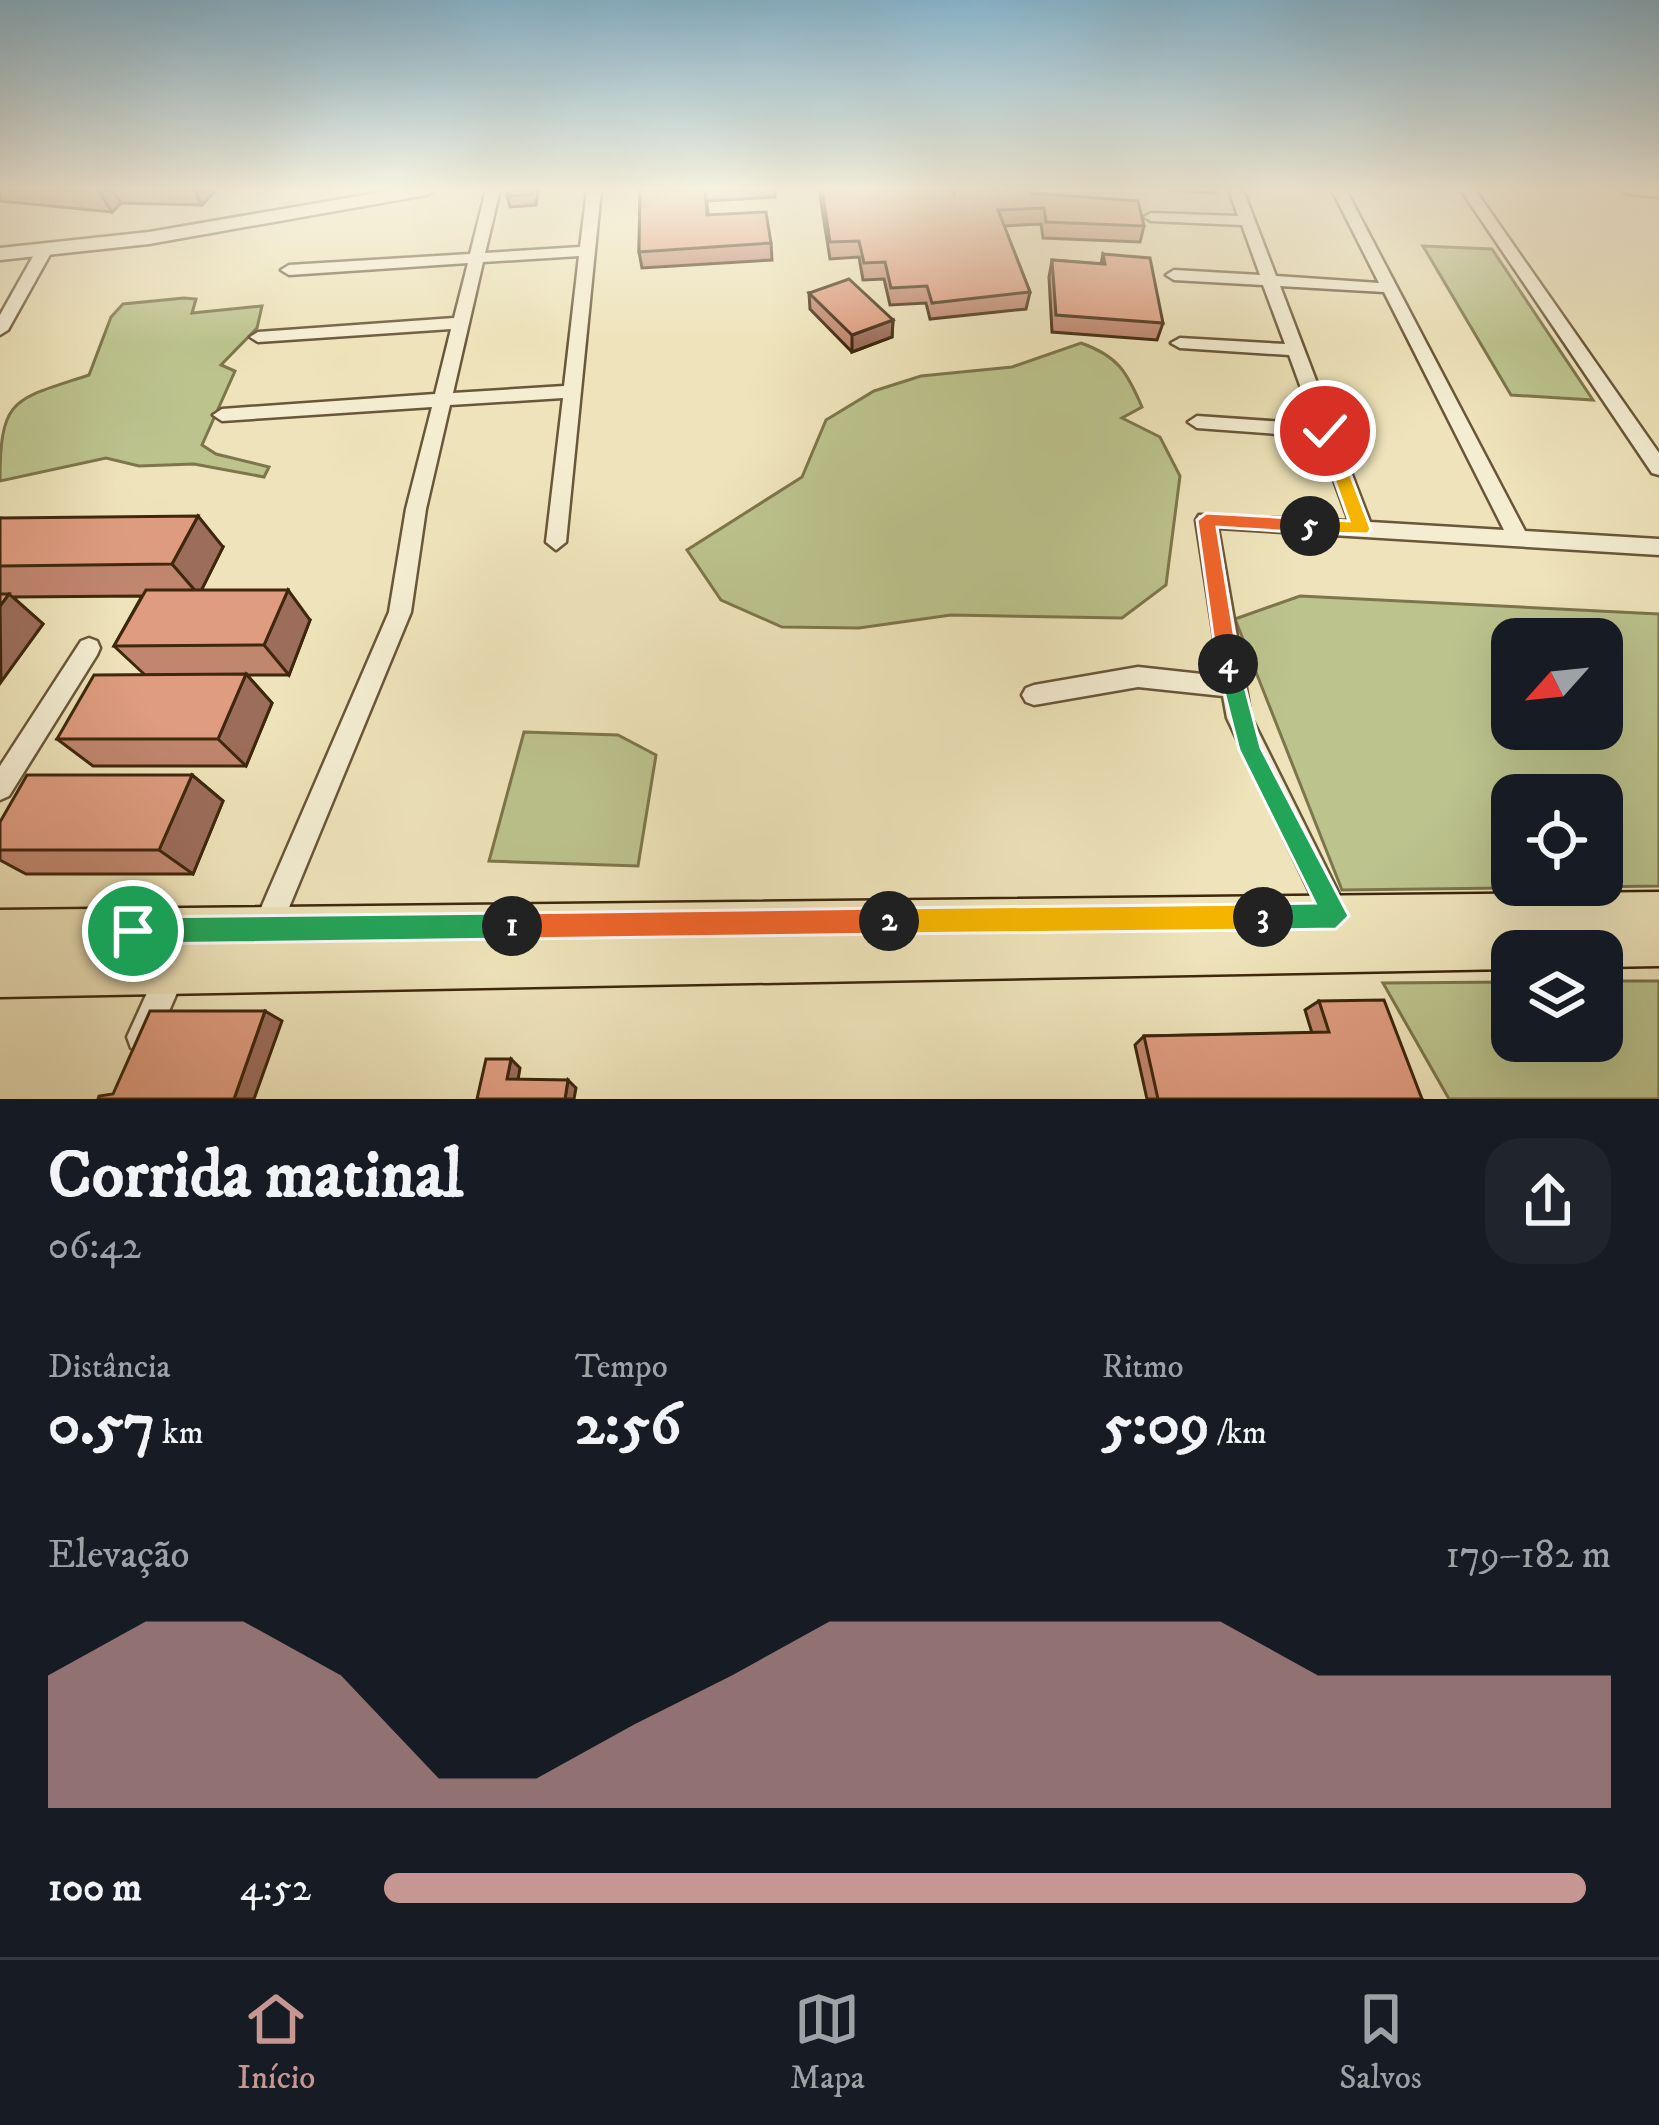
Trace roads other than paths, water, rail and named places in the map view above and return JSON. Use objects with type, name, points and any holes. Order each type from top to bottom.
[{"type":"main road","points":[[0,932],[1659,914]]},
{"type":"main road","points":[[0,974],[1659,944]]},
{"type":"street","points":[[0,254],[105,241]]},
{"type":"street","points":[[266,929],[400,611],[481,241]]},
{"type":"street","points":[[556,542],[589,241]]},
{"type":"street","points":[[1255,241],[1362,529]]},
{"type":"street","points":[[1365,241],[1519,539]]},
{"type":"street","points":[[1503,241],[1659,468]]},
{"type":"street","points":[[0,330],[44,251]]},
{"type":"street","points":[[289,270],[588,251]]},
{"type":"street","points":[[1174,275],[1389,288]]},
{"type":"street","points":[[258,337],[461,323]]},
{"type":"street","points":[[1180,343],[1295,350]]},
{"type":"street","points":[[222,415],[573,391]]},
{"type":"street","points":[[1197,422],[1325,431]]},
{"type":"street","points":[[1336,916],[1250,750],[1232,687],[1206,520],[1659,547]]},
{"type":"street","points":[[0,788],[89,648]]},
{"type":"street","points":[[1034,695],[1138,677],[1232,687]]},
{"type":"street","points":[[134,1057],[171,971]]}]
